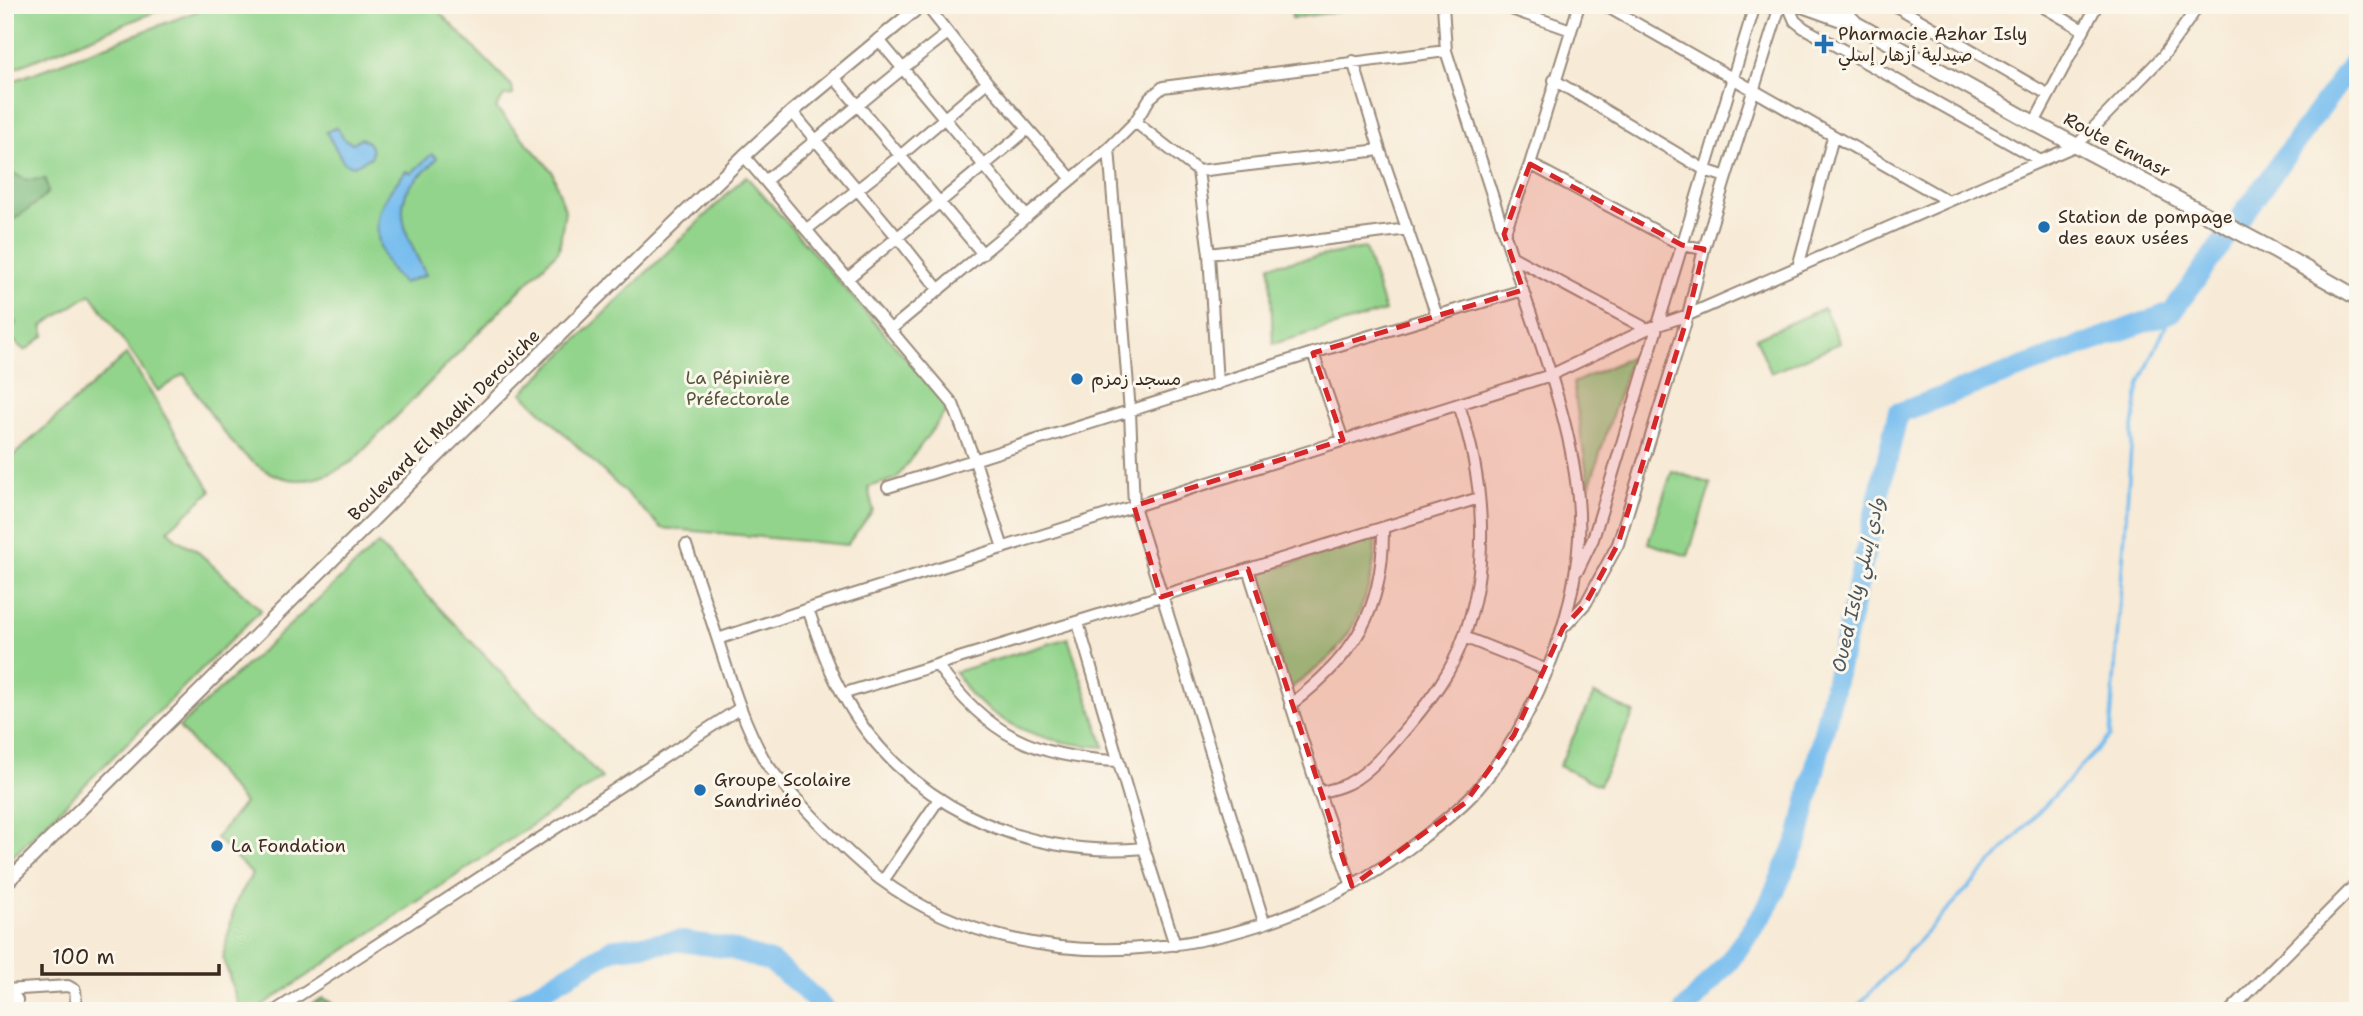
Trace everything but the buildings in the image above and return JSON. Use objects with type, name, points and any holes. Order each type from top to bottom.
[{"type":"main road","name":"Route Ennasr","points":[[1802,5],[1858,25],[2358,298]]},
{"type":"main road","name":"Route Ennasr","points":[[1837,5],[1858,25]]},
{"type":"street","points":[[923,5],[1072,179]]},
{"type":"street","name":"Boulevard El Madhi Derouiche","points":[[5,884],[744,156],[833,76],[923,5]]},
{"type":"street","points":[[686,545],[740,708],[765,760],[782,784],[840,845],[883,881],[962,923],[1025,941],[1060,947],[1116,951],[1175,944],[1264,922],[1352,886],[1392,862],[1478,789],[1514,735],[1547,670],[1563,628],[1574,580],[1579,539],[1577,499],[1568,445],[1551,375],[1446,51],[1443,5]]},
{"type":"street","points":[[1500,5],[1571,30]]},
{"type":"street","points":[[1504,234],[1530,164],[1579,5]]},
{"type":"street","points":[[1604,5],[1948,201]]},
{"type":"street","points":[[1574,580],[1593,540],[1653,328],[1682,245],[1755,5]]},
{"type":"street","points":[[1894,5],[2049,95]]},
{"type":"street","points":[[2040,5],[2083,30]]},
{"type":"street","points":[[2034,122],[2097,5]]},
{"type":"street","points":[[718,639],[1551,375],[1653,328],[2077,145],[2163,56],[2199,5]]},
{"type":"street","points":[[1563,628],[1586,603],[1618,544],[1688,315],[1704,250],[1780,6],[1804,28],[2041,161]]},
{"type":"street","points":[[766,180],[948,33]]},
{"type":"street","points":[[878,39],[1027,217]]},
{"type":"street","points":[[890,330],[1110,148],[1135,122],[1150,98],[1163,87],[1446,51]]},
{"type":"street","points":[[1353,61],[1380,150],[1437,316]]},
{"type":"street","points":[[833,76],[982,254]]},
{"type":"street","points":[[1554,80],[1705,170],[1726,177]]},
{"type":"street","points":[[807,229],[900,156],[987,82]]},
{"type":"street","points":[[792,112],[856,191],[898,237],[939,290]]},
{"type":"street","points":[[1135,122],[1198,171],[1380,150]]},
{"type":"street","points":[[847,279],[1028,130]]},
{"type":"street","points":[[1798,267],[1833,137]]},
{"type":"street","points":[[1110,148],[1130,412],[1133,506],[1264,922]]},
{"type":"street","points":[[744,156],[953,404],[1003,548]]},
{"type":"street","points":[[1530,164],[1682,245],[1704,250]]},
{"type":"street","points":[[1198,171],[1209,254],[1217,384]]},
{"type":"street","points":[[1209,254],[1408,229]]},
{"type":"street","points":[[1511,256],[1653,328]]},
{"type":"street","points":[[888,488],[1313,353],[1523,290]]},
{"type":"street","points":[[1313,353],[1343,440]]},
{"type":"street","points":[[1319,793],[1349,783],[1389,748],[1432,697],[1464,637],[1481,561],[1479,498],[1471,446],[1459,405]]},
{"type":"street","points":[[842,694],[1479,498]]},
{"type":"street","points":[[1290,705],[1345,656],[1362,626],[1380,577],[1383,528]]},
{"type":"street","points":[[1248,569],[1290,705],[1352,886]]},
{"type":"street","points":[[808,609],[827,662],[842,694],[862,726],[886,756],[939,799],[986,824],[1046,843],[1093,850],[1144,848]]},
{"type":"street","points":[[1078,623],[1175,944]]},
{"type":"street","points":[[1464,637],[1547,670]]},
{"type":"street","points":[[938,666],[973,709],[1021,742],[1079,758],[1118,761]]},
{"type":"street","points":[[275,1011],[740,708]]},
{"type":"street","points":[[883,881],[939,799]]},
{"type":"street","points":[[2230,1011],[2358,882]]},
{"type":"street","points":[[8,990],[73,987],[77,1011]]},
{"type":"street","points":[[8,990],[17,1000],[17,1011]]},
{"type":"highlighted area","points":[[1530,164],[1682,245],[1704,249],[1688,315],[1618,544],[1586,603],[1563,628],[1514,735],[1465,803],[1352,886],[1248,569],[1161,597],[1134,506],[1343,440],[1313,353],[1523,290],[1504,234]]},
{"type":"green space","points":[[5,5],[172,5],[5,72]]},
{"type":"green space","points":[[213,5],[432,5],[512,86],[513,95],[504,96],[496,108],[552,171],[565,210],[559,250],[353,461],[329,474],[304,480],[281,477],[260,467],[242,452],[210,414],[184,374],[158,391],[91,294],[42,326],[45,335],[25,351],[7,335],[16,323],[5,309],[5,84]]},
{"type":"green space","points":[[1291,5],[1384,5],[1292,18]]},
{"type":"green space","points":[[8,162],[8,171],[27,180],[46,179],[48,192],[5,227],[5,164]]},
{"type":"green space","name":"La Pépinière Préfectorale","points":[[746,176],[949,407],[896,479],[868,487],[873,510],[847,545],[662,528],[522,393]]},
{"type":"green space","points":[[1365,248],[1385,311],[1273,344],[1270,265]]},
{"type":"green space","points":[[1824,308],[1840,343],[1771,373],[1756,338]]},
{"type":"green space","points":[[127,354],[211,491],[168,530],[176,539],[196,550],[261,610],[5,864],[5,463]]},
{"type":"green space","points":[[1631,357],[1589,487],[1573,383]]},
{"type":"green space","points":[[1672,471],[1711,484],[1688,556],[1648,543]]},
{"type":"green space","points":[[1375,538],[1369,584],[1350,630],[1333,654],[1286,692],[1260,573]]},
{"type":"green space","points":[[378,544],[602,778],[254,1011],[240,1011],[223,957],[235,904],[252,874],[216,838],[244,803],[179,727]]},
{"type":"green space","points":[[1068,638],[1104,747],[1051,739],[1003,720],[974,698],[955,672]]},
{"type":"green space","points":[[1594,694],[1634,713],[1599,785],[1559,766]]},
{"type":"green space","points":[[323,998],[348,1011],[299,1011]]},
{"type":"water","points":[[337,127],[345,140],[353,143],[360,138],[366,141],[371,148],[371,157],[354,166],[344,163],[326,132]]},
{"type":"water","points":[[432,154],[437,158],[407,191],[403,212],[411,245],[426,275],[403,283],[390,268],[381,249],[378,217],[386,197],[406,171],[411,173]]},
{"type":"waterway","name":"Oued Isly وادي إسلي","points":[[1684,1011],[1730,960],[1767,908],[1799,837],[1898,413],[2172,312],[2358,56]]},
{"type":"waterway","points":[[1853,1011],[2110,736],[2132,434],[2140,383],[2172,312]]},
{"type":"waterway","name":"Oued Isly وادي إسلي","points":[[506,1011],[613,949],[679,941],[728,948],[771,962],[799,984],[826,1011]]},
{"type":"place","name":"Pharmacie Azhar Isly صيدلية أزهار إسلي","points":[[1824,44]]},
{"type":"place","name":"Station de pompage des eaux usées","points":[[2044,227]]},
{"type":"place","name":"مسجد زمزم","points":[[1077,379]]},
{"type":"place","name":"Groupe Scolaire Sandrinéo","points":[[700,790]]},
{"type":"place","name":"La Fondation","points":[[217,846]]}]
